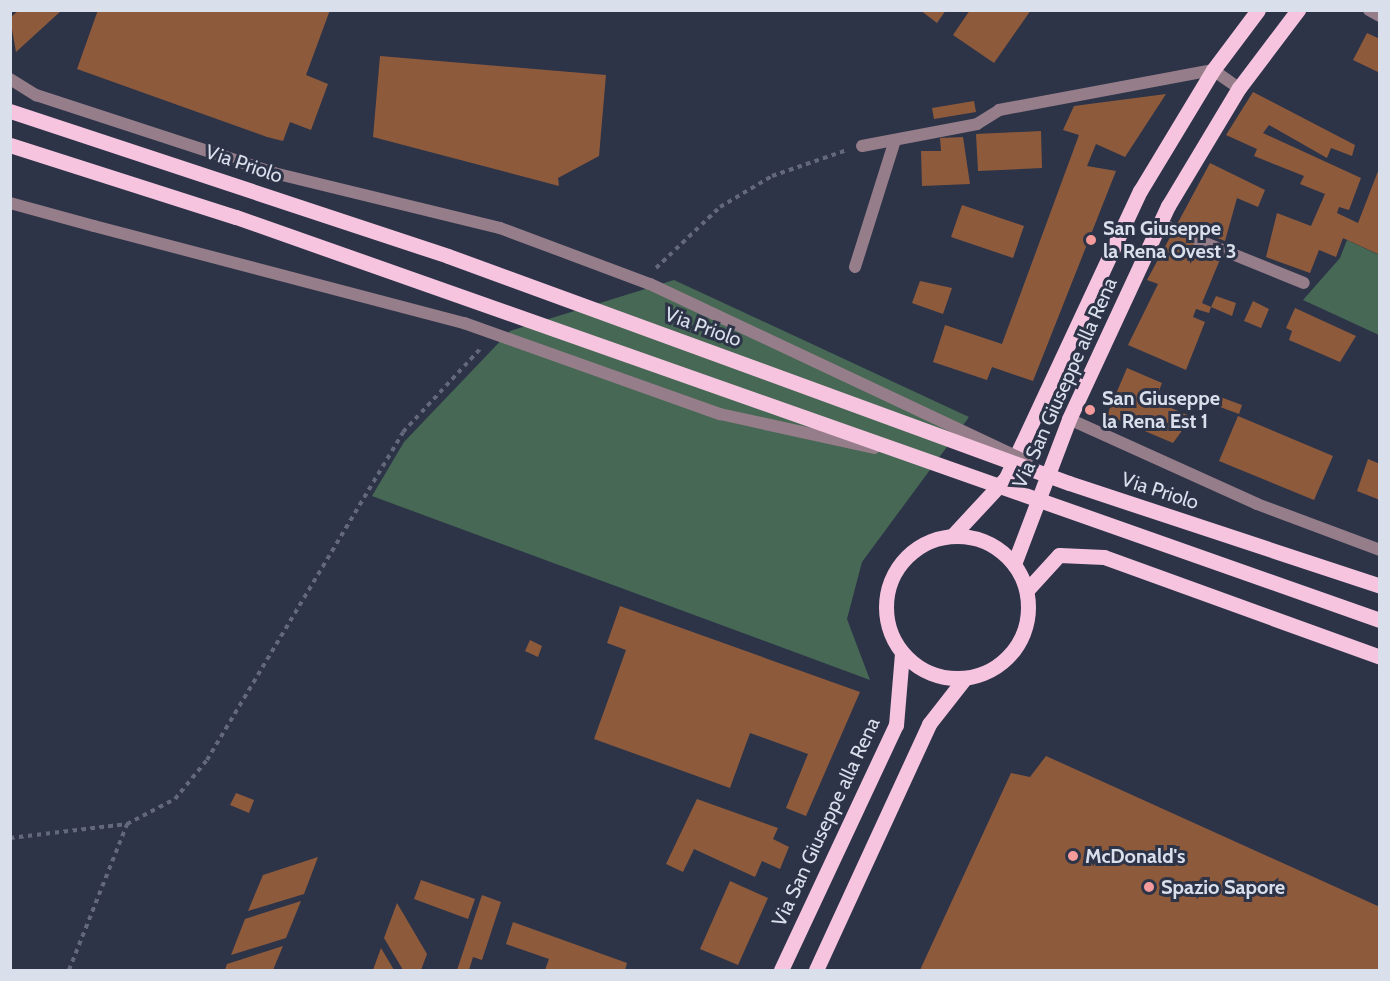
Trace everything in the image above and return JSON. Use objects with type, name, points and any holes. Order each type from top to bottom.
[{"type":"main road","name":"Via San Giuseppe alla Rena","points":[[953,535],[1006,478],[1140,191],[1213,70],[1258,10]]},
{"type":"main road","name":"Via San Giuseppe alla Rena","points":[[1014,564],[1069,418],[1159,224],[1239,88],[1298,10]]},
{"type":"main road","name":"Via Priolo","points":[[10,111],[448,256],[1069,483],[1380,586]]},
{"type":"main road","points":[[10,145],[236,217],[890,451],[1380,620]]},
{"type":"main road","points":[[816,970],[929,724],[965,678],[1003,662],[1019,642],[1028,618],[1027,590],[1014,564],[977,537],[953,535],[928,541],[906,556],[891,578],[885,603],[888,630],[902,652],[919,668],[965,678]]},
{"type":"main road","points":[[1027,590],[1059,555],[1104,557],[1380,657]]},
{"type":"main road","name":"Via San Giuseppe alla Rena","points":[[781,970],[896,725],[902,652]]},
{"type":"street","points":[[1369,10],[1380,16]]},
{"type":"street","points":[[861,146],[977,124],[999,110],[1213,70],[1239,88]]},
{"type":"street","points":[[10,79],[36,95],[274,173],[500,228],[650,284],[958,425],[1069,483]]},
{"type":"street","points":[[855,267],[895,140]]},
{"type":"street","points":[[10,203],[464,323],[720,414],[890,451]]},
{"type":"street","points":[[1159,224],[1174,230]]},
{"type":"street","points":[[1198,240],[1304,283]]},
{"type":"street","points":[[1069,418],[1257,504],[1380,550]]},
{"type":"path","points":[[644,274],[720,207],[772,176],[861,146]]},
{"type":"path","points":[[10,838],[127,824],[175,799],[207,760],[403,432],[486,342]]},
{"type":"path","points":[[69,970],[127,824]]},
{"type":"green space","points":[[1347,240],[1379,255],[1379,335],[1303,300],[1340,258]]},
{"type":"green space","points":[[674,280],[969,417],[862,562],[847,619],[870,680],[372,496],[404,442],[510,331]]},
{"type":"building","points":[[19,10],[62,10],[16,52],[10,18]]},
{"type":"building","points":[[98,10],[330,10],[306,75],[328,84],[311,130],[290,122],[283,141],[267,137],[77,69]]},
{"type":"building","points":[[920,10],[946,10],[937,23]]},
{"type":"building","points":[[970,10],[1031,10],[994,63],[953,35]]},
{"type":"building","points":[[1367,33],[1380,39],[1380,73],[1353,60]]},
{"type":"building","points":[[380,56],[606,75],[599,156],[558,178],[559,186],[373,137]]},
{"type":"building","points":[[1253,92],[1355,145],[1352,156],[1331,148],[1327,158],[1269,125],[1263,133],[1361,178],[1349,210],[1339,207],[1337,213],[1358,223],[1380,166],[1380,255],[1343,238],[1336,257],[1319,250],[1310,273],[1266,257],[1277,213],[1311,226],[1325,194],[1300,184],[1304,176],[1254,156],[1257,149],[1226,135]]},
{"type":"building","points":[[1166,94],[1125,157],[1096,144],[1087,166],[1116,171],[1033,381],[992,367],[987,380],[933,362],[945,325],[1002,344],[1079,135],[1063,130],[1074,106]]},
{"type":"building","points":[[974,101],[976,112],[934,119],[932,108]]},
{"type":"building","points":[[1041,131],[1042,168],[978,171],[976,134]]},
{"type":"building","points":[[963,137],[970,184],[922,186],[921,151],[941,151],[940,138]]},
{"type":"building","points":[[1210,163],[1265,190],[1258,207],[1237,198],[1225,241],[1202,232],[1195,246],[1221,257],[1202,303],[1211,307],[1209,313],[1196,309],[1193,317],[1205,322],[1186,370],[1128,345],[1158,284],[1147,280]]},
{"type":"building","points":[[962,205],[1024,226],[1013,258],[951,237]]},
{"type":"building","points":[[920,281],[952,288],[943,314],[912,303]]},
{"type":"building","points":[[1216,296],[1236,303],[1232,316],[1211,307]]},
{"type":"building","points":[[1253,301],[1269,309],[1261,328],[1244,321]]},
{"type":"building","points":[[1295,308],[1356,336],[1340,362],[1289,340],[1292,331],[1286,328]]},
{"type":"building","points":[[1127,368],[1162,383],[1155,401],[1192,417],[1173,443],[1107,415]]},
{"type":"building","points":[[1215,395],[1242,405],[1239,414],[1212,404]]},
{"type":"building","points":[[1238,416],[1333,456],[1314,500],[1219,461]]},
{"type":"building","points":[[1368,459],[1380,464],[1380,500],[1357,491]]},
{"type":"building","points":[[620,606],[860,692],[806,816],[786,808],[808,754],[750,733],[730,788],[594,739],[626,650],[607,643]]},
{"type":"building","points":[[530,640],[542,646],[538,657],[525,651]]},
{"type":"building","points":[[1046,756],[1380,907],[1380,970],[920,970],[1011,773],[1030,777]]},
{"type":"building","points":[[236,793],[254,800],[249,813],[230,805]]},
{"type":"building","points":[[697,799],[778,828],[773,839],[789,847],[780,869],[762,861],[755,877],[694,849],[683,872],[666,864]]},
{"type":"building","points":[[318,857],[304,894],[248,911],[263,875]]},
{"type":"building","points":[[421,880],[475,899],[468,919],[414,899]]},
{"type":"building","points":[[730,881],[768,898],[738,965],[700,949]]},
{"type":"building","points":[[482,895],[501,902],[482,960],[473,957],[469,970],[457,970]]},
{"type":"building","points":[[301,901],[286,938],[231,955],[245,919]]},
{"type":"building","points":[[397,903],[427,954],[421,970],[403,970],[384,938]]},
{"type":"building","points":[[513,922],[627,963],[625,970],[545,970],[549,959],[506,944]]},
{"type":"building","points":[[283,946],[273,970],[225,970],[227,964]]},
{"type":"building","points":[[381,948],[394,970],[373,970]]},
{"type":"place","name":"San Giuseppe la Rena Ovest 3","points":[[1091,240]]},
{"type":"place","name":"San Giuseppe la Rena Est 1","points":[[1090,410]]},
{"type":"place","name":"McDonald's","points":[[1073,856]]},
{"type":"place","name":"Spazio Sapore","points":[[1149,887]]}]
